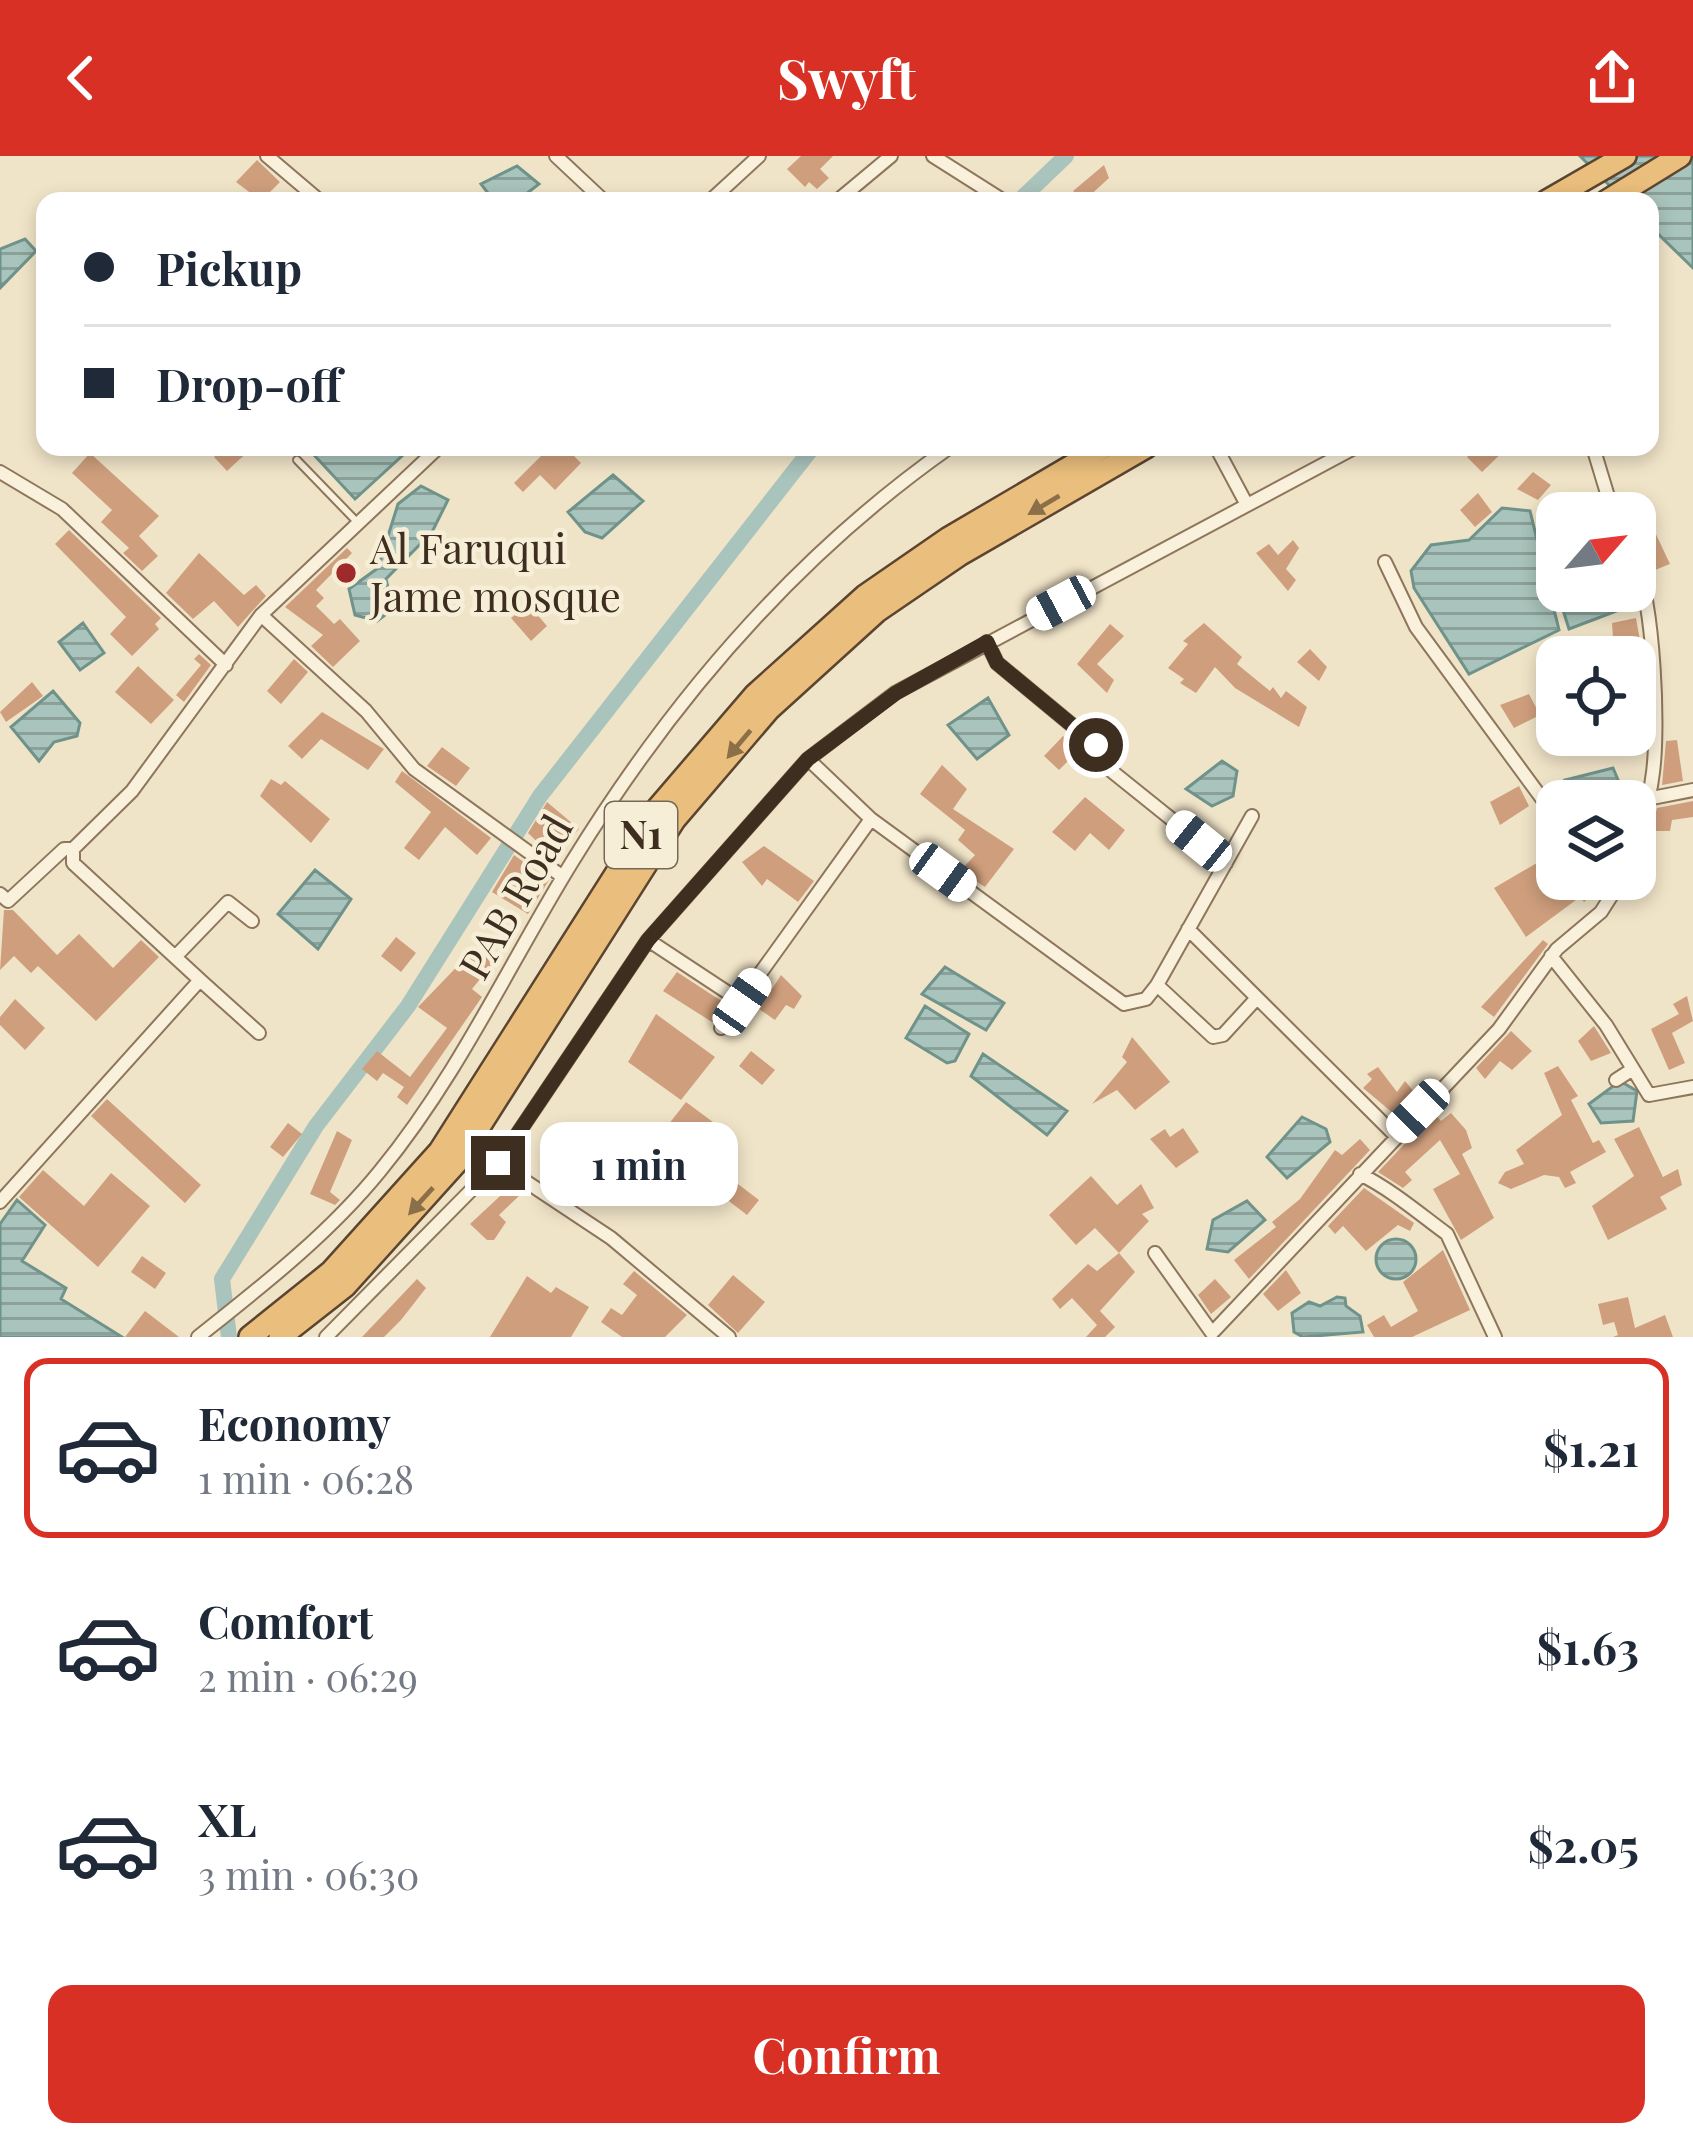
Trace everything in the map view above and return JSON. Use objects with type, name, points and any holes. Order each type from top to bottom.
[{"type":"highway","points":[[1563,192],[1625,156]]},
{"type":"highway","points":[[1622,192],[1680,156]]},
{"type":"highway","name":"N1","points":[[277,1328],[440,1151],[658,808],[755,695],[865,596],[949,538],[1090,456]]},
{"type":"highway","name":"N1","points":[[250,1337],[277,1328],[345,1286],[455,1163],[674,820],[769,709],[878,611],[959,555],[1130,456]]},
{"type":"street","points":[[267,156],[309,192]]},
{"type":"street","points":[[556,156],[594,192]]},
{"type":"street","points":[[720,192],[759,156]]},
{"type":"street","points":[[848,192],[891,156]]},
{"type":"street","points":[[933,156],[992,192]]},
{"type":"street","points":[[0,894],[8,901],[64,850],[73,849],[132,791],[261,615],[430,456]]},
{"type":"street","name":"PAB Road","points":[[204,1333],[350,1206],[422,1117],[480,1027],[563,877],[658,734],[717,660],[818,556],[939,456]]},
{"type":"street","points":[[1221,456],[1247,505]]},
{"type":"street","points":[[326,1337],[498,1163],[648,940],[808,759],[896,693],[1339,456]]},
{"type":"street","points":[[1596,456],[1606,492]]},
{"type":"street","points":[[0,472],[62,509],[226,664]]},
{"type":"street","points":[[1385,562],[1416,627],[1536,791]]},
{"type":"street","points":[[1646,612],[1652,671],[1652,780]]},
{"type":"street","points":[[261,615],[366,711],[414,770],[563,877]]},
{"type":"street","points":[[987,642],[997,663],[1096,745]]},
{"type":"street","points":[[808,759],[871,820],[1124,1004],[1146,999],[1157,985],[1252,816]]},
{"type":"street","points":[[1109,769],[1226,862]]},
{"type":"street","points":[[1656,797],[1693,790]]},
{"type":"street","points":[[721,1028],[871,820]]},
{"type":"street","points":[[73,849],[73,863],[259,1033]]},
{"type":"street","points":[[1155,1253],[1211,1334],[1499,1029],[1551,956],[1609,900]]},
{"type":"street","points":[[176,957],[229,902],[252,921]]},
{"type":"street","points":[[1188,929],[1395,1135]]},
{"type":"street","points":[[648,940],[742,1002]]},
{"type":"street","points":[[1551,956],[1649,1095],[1693,1087]]},
{"type":"street","points":[[0,1202],[200,980]]},
{"type":"street","points":[[1157,985],[1213,1037],[1223,1035],[1256,998]]},
{"type":"street","points":[[1616,1080],[1633,1069]]},
{"type":"street","points":[[565,1206],[618,1132]]},
{"type":"street","points":[[498,1163],[655,1273],[730,1337]]},
{"type":"street","points":[[1360,1174],[1417,1208],[1432,1227],[1447,1234],[1495,1337]]},
{"type":"lane","points":[[297,460],[358,524]]},
{"type":"water","points":[[1580,156],[1693,156],[1693,268],[1659,235],[1659,192],[1616,192]]},
{"type":"water","points":[[517,166],[539,184],[529,192],[487,192],[481,184]]},
{"type":"water","points":[[25,239],[36,251],[0,288],[0,249]]},
{"type":"water","points":[[315,456],[402,456],[355,499]]},
{"type":"water","points":[[613,475],[643,501],[602,538],[585,532],[568,512]]},
{"type":"water","points":[[421,486],[448,500],[432,532],[386,579],[393,609],[377,621],[355,615],[349,589],[378,568],[398,504]]},
{"type":"water","points":[[1502,508],[1530,511],[1536,536],[1536,612],[1555,612],[1559,630],[1536,636],[1536,641],[1469,674],[1414,588],[1411,571],[1431,545],[1469,540]]},
{"type":"water","points":[[1564,612],[1614,612],[1569,629]]},
{"type":"water","points":[[83,623],[104,653],[80,670],[59,642]]},
{"type":"water","points":[[53,691],[80,723],[77,736],[54,742],[39,761],[11,727]]},
{"type":"water","points":[[988,698],[1009,735],[977,759],[948,725]]},
{"type":"water","points":[[1222,761],[1237,771],[1233,796],[1212,806],[1186,789]]},
{"type":"water","points":[[1613,768],[1618,780],[1565,780]]},
{"type":"water","points":[[315,870],[351,899],[318,949],[278,914]]},
{"type":"water","points":[[945,967],[1004,1003],[986,1030],[922,994]]},
{"type":"water","points":[[925,1006],[969,1034],[955,1061],[947,1063],[906,1038]]},
{"type":"water","points":[[983,1054],[1067,1111],[1047,1135],[971,1076]]},
{"type":"water","points":[[1620,1081],[1637,1091],[1633,1121],[1601,1123],[1589,1104]]},
{"type":"water","points":[[1302,1117],[1326,1129],[1330,1142],[1287,1178],[1267,1157]]},
{"type":"water","points":[[17,1200],[45,1225],[22,1261],[66,1288],[61,1299],[122,1337],[0,1337],[0,1224]]},
{"type":"water","points":[[1247,1201],[1265,1220],[1228,1252],[1207,1249],[1213,1220]]},
{"type":"water","points":[[1396,1239],[1410,1245],[1416,1259],[1410,1273],[1396,1279],[1382,1273],[1376,1259],[1382,1245]]},
{"type":"water","points":[[1345,1298],[1346,1306],[1360,1316],[1363,1332],[1303,1337],[1294,1332],[1292,1313],[1309,1302],[1320,1306]]},
{"type":"building","points":[[801,156],[833,156],[820,169],[829,178],[817,189],[809,182],[805,187],[787,169]]},
{"type":"building","points":[[257,160],[280,182],[270,192],[249,192],[236,182]]},
{"type":"building","points":[[1104,165],[1109,178],[1094,192],[1073,191]]},
{"type":"building","points":[[87,456],[93,456],[159,516],[139,536],[158,556],[142,571],[123,553],[129,548],[101,522],[112,510],[72,473]]},
{"type":"building","points":[[215,456],[243,456],[227,471]]},
{"type":"building","points":[[541,456],[574,456],[581,463],[555,490],[540,475],[523,492],[514,483]]},
{"type":"building","points":[[1468,456],[1499,456],[1482,472]]},
{"type":"building","points":[[1533,472],[1551,485],[1545,492],[1536,492],[1536,499],[1517,489]]},
{"type":"building","points":[[1478,493],[1492,512],[1475,527],[1460,510]]},
{"type":"building","points":[[69,530],[161,618],[155,624],[159,629],[132,656],[110,634],[126,617],[55,544]]},
{"type":"building","points":[[1656,534],[1670,564],[1656,570]]},
{"type":"building","points":[[1293,540],[1299,548],[1286,569],[1296,580],[1288,591],[1256,553],[1269,544],[1278,555]]},
{"type":"building","points":[[347,548],[352,553],[316,590],[324,598],[316,606],[334,624],[340,619],[360,641],[333,667],[311,646],[323,635],[285,607]]},
{"type":"building","points":[[199,553],[244,595],[256,585],[266,596],[238,627],[214,601],[193,619],[166,593]]},
{"type":"building","points":[[528,604],[547,626],[531,641],[511,618]]},
{"type":"building","points":[[1636,618],[1639,636],[1613,636],[1612,623]]},
{"type":"building","points":[[1204,623],[1242,657],[1237,664],[1270,691],[1273,687],[1281,698],[1286,691],[1307,707],[1299,727],[1235,688],[1215,667],[1196,693],[1180,683],[1184,679],[1168,668],[1188,644],[1183,641]]},
{"type":"building","points":[[1110,624],[1124,636],[1097,664],[1114,680],[1107,693],[1077,664]]},
{"type":"building","points":[[1310,649],[1327,667],[1319,681],[1297,662]]},
{"type":"building","points":[[199,654],[211,665],[184,702],[176,695],[201,665],[194,659]]},
{"type":"building","points":[[294,659],[308,672],[281,704],[267,691]]},
{"type":"building","points":[[138,666],[174,700],[151,724],[115,692]]},
{"type":"building","points":[[32,682],[43,696],[6,722],[0,712]]},
{"type":"building","points":[[1529,694],[1536,717],[1514,728],[1500,705]]},
{"type":"building","points":[[322,712],[384,749],[368,770],[321,739],[302,759],[288,746]]},
{"type":"building","points":[[1063,736],[1078,751],[1059,770],[1044,756]]},
{"type":"building","points":[[1677,740],[1683,781],[1662,785],[1666,741]]},
{"type":"building","points":[[442,747],[470,768],[456,786],[427,766]]},
{"type":"building","points":[[942,765],[967,789],[953,809],[1014,849],[985,887],[960,871],[975,855],[958,840],[965,830],[920,794]]},
{"type":"building","points":[[402,771],[491,838],[477,855],[445,827],[419,860],[404,848],[431,812],[395,782]]},
{"type":"building","points":[[271,779],[281,785],[285,781],[330,819],[311,843],[260,796]]},
{"type":"building","points":[[1519,786],[1529,806],[1500,825],[1490,802]]},
{"type":"building","points":[[1085,797],[1125,830],[1109,850],[1090,833],[1075,851],[1052,832]]},
{"type":"building","points":[[1693,801],[1693,817],[1672,820],[1670,831],[1656,831],[1657,808]]},
{"type":"building","points":[[547,802],[579,829],[554,858],[528,833]]},
{"type":"building","points":[[764,846],[814,881],[798,902],[767,879],[762,886],[742,862]]},
{"type":"building","points":[[514,855],[549,880],[528,914],[492,892]]},
{"type":"building","points":[[1536,864],[1536,900],[1576,900],[1526,937],[1494,888]]},
{"type":"building","points":[[4,910],[13,910],[57,955],[79,934],[113,968],[141,940],[159,957],[96,1021],[38,966],[31,973],[14,956],[0,970]]},
{"type":"building","points":[[396,937],[416,953],[401,972],[381,956]]},
{"type":"building","points":[[1543,940],[1548,944],[1494,1017],[1481,1007]]},
{"type":"building","points":[[475,948],[494,962],[472,989],[482,997],[407,1105],[397,1097],[404,1087],[383,1073],[377,1081],[362,1069],[377,1051],[410,1077],[447,1028],[418,1007]]},
{"type":"building","points":[[677,972],[726,1004],[712,1022],[663,991]]},
{"type":"building","points":[[781,975],[802,996],[794,1009],[786,1005],[775,1020],[759,1009]]},
{"type":"building","points":[[1687,996],[1693,1021],[1672,1033],[1685,1063],[1669,1070],[1651,1029],[1679,1014],[1673,1004]]},
{"type":"building","points":[[15,999],[45,1028],[25,1050],[0,1025],[0,1017]]},
{"type":"building","points":[[656,1014],[715,1057],[681,1100],[628,1062]]},
{"type":"building","points":[[1594,1026],[1611,1053],[1591,1061],[1578,1041]]},
{"type":"building","points":[[1511,1031],[1532,1051],[1512,1070],[1500,1061],[1485,1079],[1476,1068]]},
{"type":"building","points":[[1132,1037],[1170,1082],[1135,1110],[1117,1090],[1092,1104],[1127,1062],[1122,1057]]},
{"type":"building","points":[[751,1051],[775,1070],[762,1085],[739,1066]]},
{"type":"building","points":[[1558,1066],[1578,1096],[1571,1100],[1593,1143],[1599,1140],[1606,1152],[1570,1172],[1576,1183],[1565,1188],[1559,1177],[1544,1175],[1511,1189],[1498,1183],[1505,1172],[1524,1164],[1516,1150],[1562,1115],[1544,1073]]},
{"type":"building","points":[[1378,1067],[1397,1092],[1405,1081],[1419,1098],[1400,1119],[1363,1088],[1372,1079],[1367,1074]]},
{"type":"building","points":[[107,1099],[201,1185],[185,1203],[91,1116]]},
{"type":"building","points":[[686,1102],[725,1131],[705,1159],[759,1200],[747,1215],[654,1143]]},
{"type":"building","points":[[1434,1113],[1441,1121],[1451,1113],[1466,1130],[1472,1148],[1462,1154],[1494,1218],[1461,1240],[1433,1189],[1460,1174],[1440,1140],[1405,1172],[1412,1180],[1403,1188],[1378,1172]]},
{"type":"building","points":[[288,1123],[302,1134],[283,1157],[270,1147]]},
{"type":"building","points":[[1639,1127],[1663,1177],[1678,1169],[1682,1185],[1660,1197],[1667,1209],[1608,1240],[1592,1206],[1634,1176],[1614,1139]]},
{"type":"building","points":[[1183,1128],[1199,1152],[1176,1168],[1150,1139],[1165,1129],[1170,1137]]},
{"type":"building","points":[[337,1131],[352,1140],[330,1192],[340,1200],[335,1205],[310,1194]]},
{"type":"building","points":[[1360,1139],[1370,1150],[1249,1279],[1234,1260],[1276,1227],[1272,1222],[1300,1199],[1335,1150],[1342,1155]]},
{"type":"building","points":[[43,1170],[84,1206],[111,1173],[150,1206],[98,1267],[19,1197]]},
{"type":"building","points":[[1091,1176],[1117,1205],[1141,1184],[1154,1208],[1142,1214],[1149,1221],[1119,1253],[1095,1228],[1076,1245],[1049,1215]]},
{"type":"building","points":[[512,1185],[523,1192],[499,1215],[506,1222],[494,1240],[487,1240],[470,1224]]},
{"type":"building","points":[[1364,1188],[1414,1223],[1410,1231],[1398,1225],[1366,1251],[1343,1226],[1335,1234],[1328,1226]]},
{"type":"building","points":[[1443,1250],[1470,1310],[1412,1337],[1374,1337],[1367,1325],[1384,1315],[1391,1327],[1418,1311],[1403,1282]]},
{"type":"building","points":[[1119,1253],[1135,1272],[1100,1311],[1115,1327],[1105,1337],[1086,1337],[1097,1325],[1072,1298],[1060,1309],[1052,1299],[1088,1264],[1097,1271]]},
{"type":"building","points":[[142,1256],[166,1273],[155,1289],[131,1272]]},
{"type":"building","points":[[1286,1270],[1301,1293],[1278,1311],[1263,1294]]},
{"type":"building","points":[[634,1271],[687,1315],[665,1337],[622,1337],[601,1322],[611,1308],[622,1315],[637,1295],[623,1284]]},
{"type":"building","points":[[733,1275],[765,1302],[738,1333],[708,1305]]},
{"type":"building","points":[[527,1276],[551,1293],[556,1287],[589,1307],[571,1337],[490,1337]]},
{"type":"building","points":[[417,1279],[426,1288],[401,1320],[384,1337],[362,1337]]},
{"type":"building","points":[[1215,1279],[1231,1297],[1211,1314],[1198,1295]]},
{"type":"building","points":[[1628,1297],[1635,1328],[1665,1315],[1673,1337],[1613,1337],[1618,1335],[1614,1322],[1603,1325],[1598,1304]]},
{"type":"building","points":[[145,1311],[179,1337],[125,1337]]},
{"type":"waterway","points":[[1028,192],[1066,156]]},
{"type":"waterway","points":[[229,1337],[222,1279],[316,1126],[408,1006],[540,796],[806,456]]},
{"type":"place","name":"Al Faruqui Jame mosque","points":[[346,573]]},
{"type":"route","points":[[498,1163],[648,940],[808,759],[896,693],[987,642],[997,663],[1096,745]]}]
